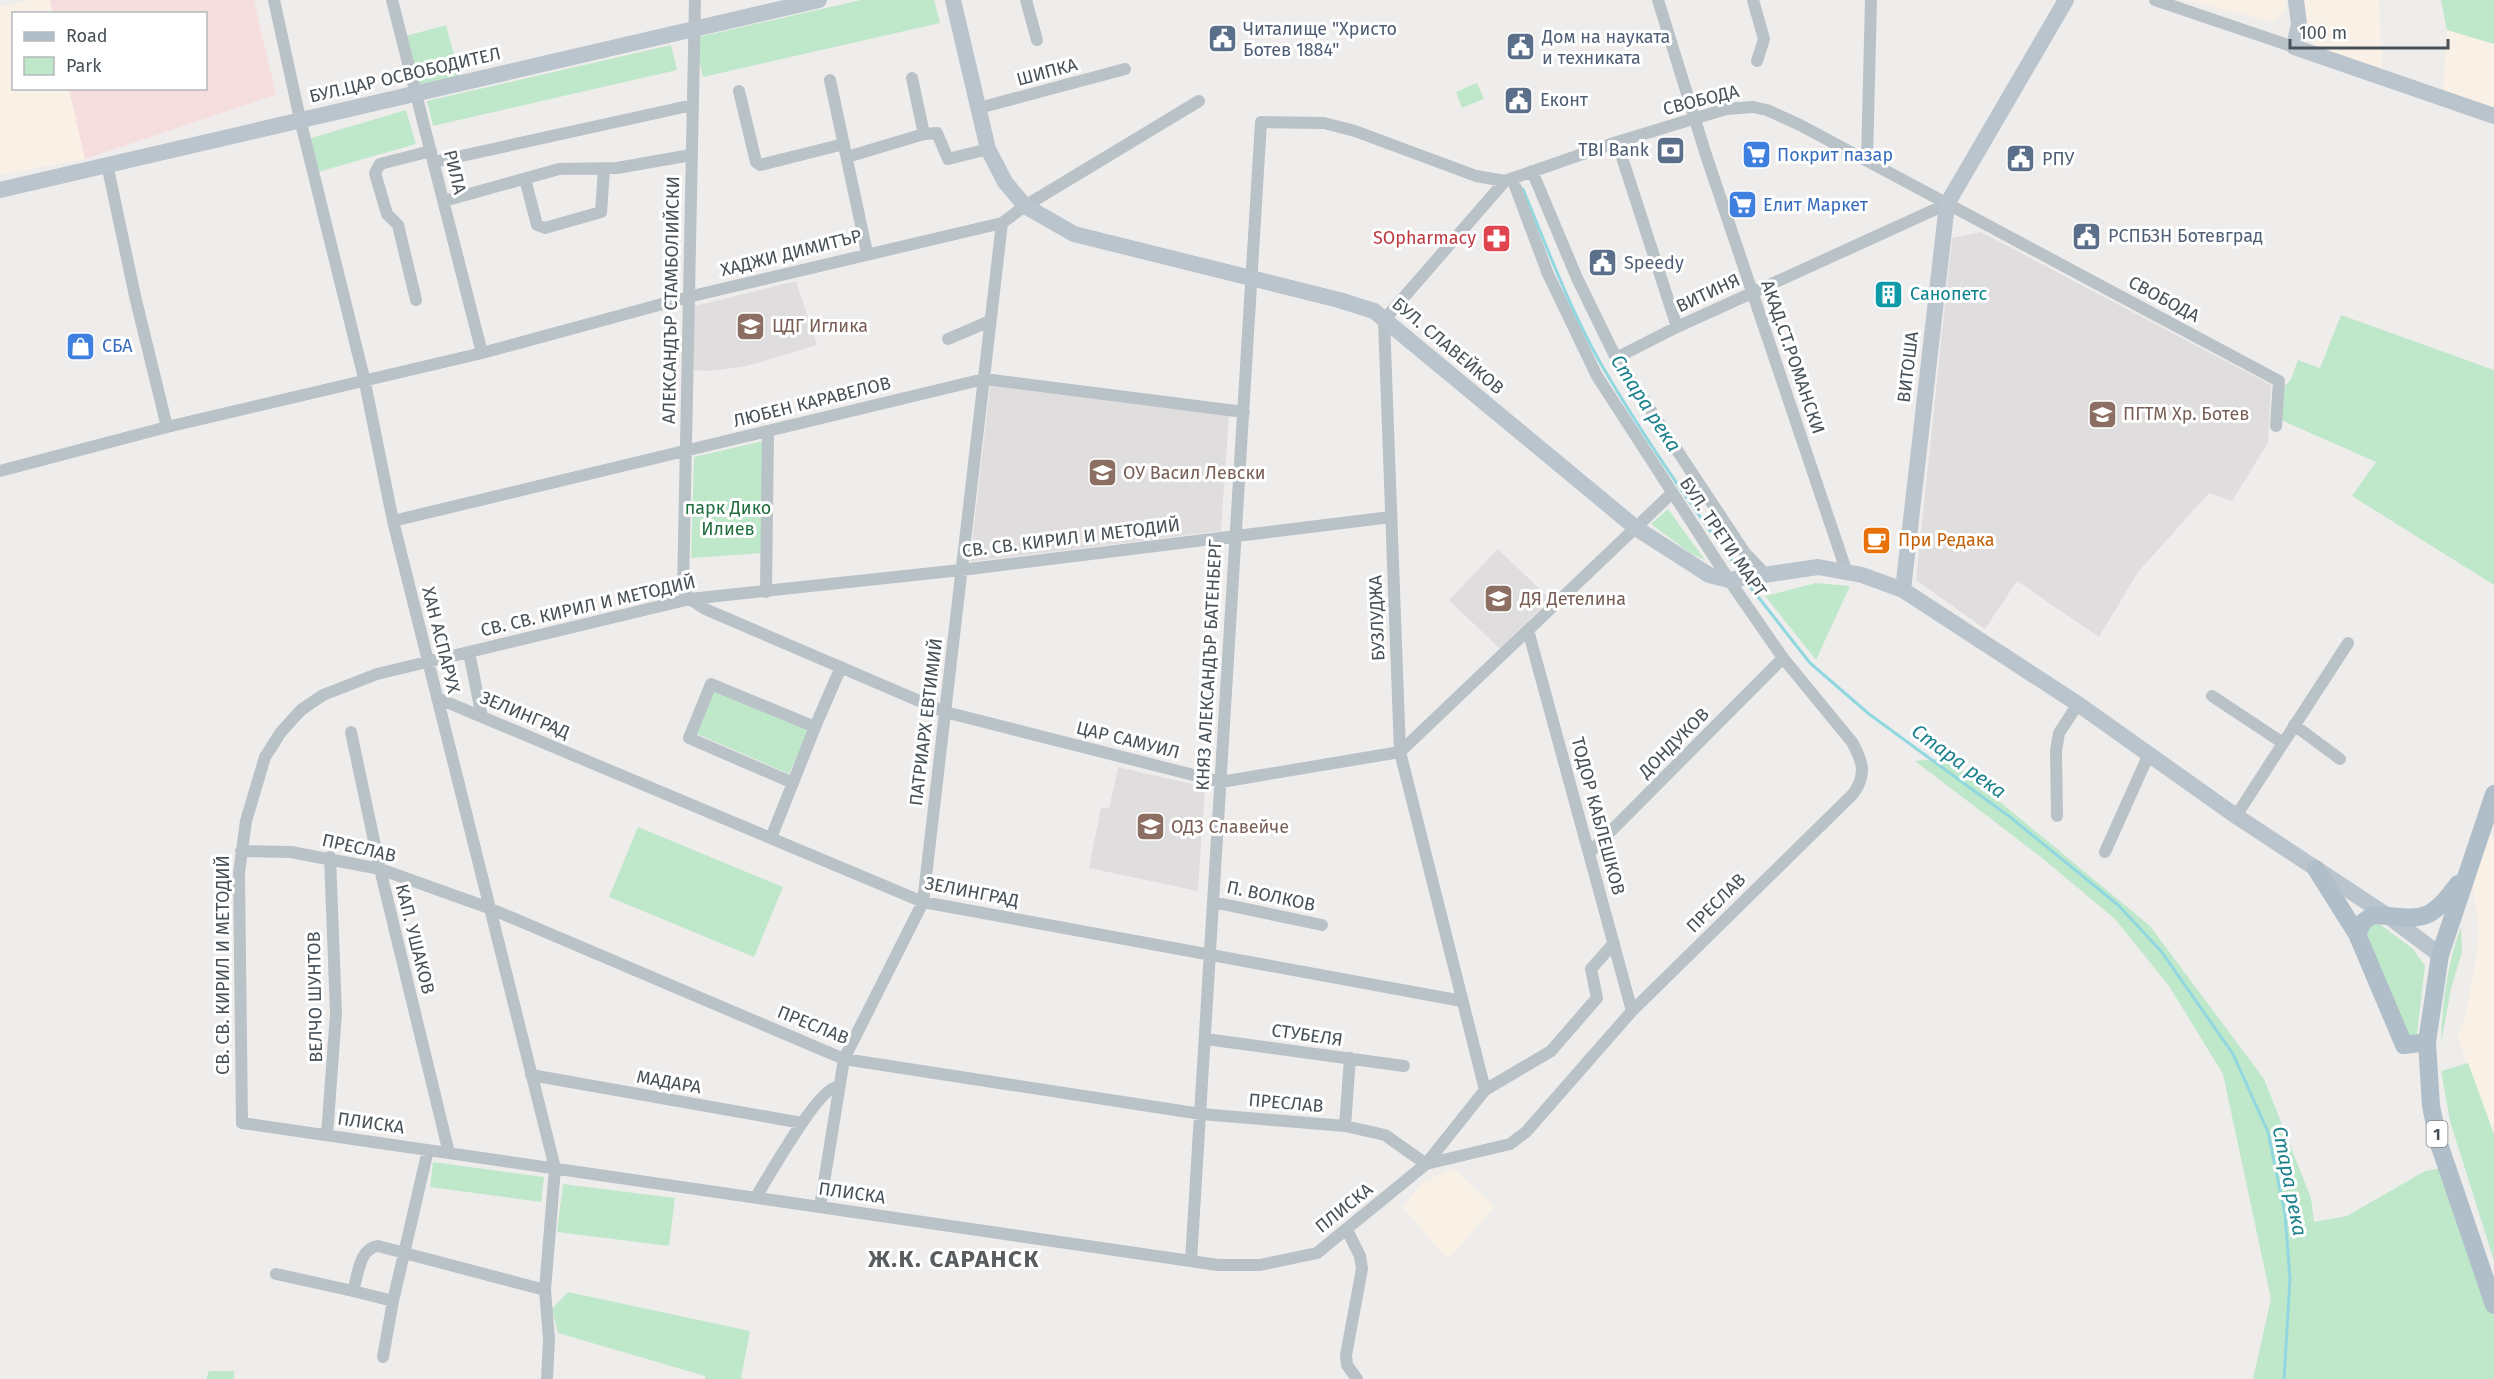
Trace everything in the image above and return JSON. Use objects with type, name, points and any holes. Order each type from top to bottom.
[{"type":"main road","name":"1","points":[[2494,794],[2442,949],[2427,1042],[2431,1106],[2439,1144],[2494,1305]]},
{"type":"main road","points":[[2356,934],[2373,915],[2417,918],[2432,914],[2443,905],[2470,868]]},
{"type":"main road","points":[[2316,869],[2356,934],[2404,1046],[2427,1042]]},
{"type":"street","name":"ХАН АСПАРУХ","points":[[275,0],[300,118],[364,378],[393,520],[555,1168],[545,1290],[549,1339],[547,1379]]},
{"type":"street","name":"РИЛА","points":[[392,0],[482,352]]},
{"type":"street","name":"АЛЕКСАНДЪР СТАМБОЛИЙСКИ","points":[[690,599],[683,590],[695,0]]},
{"type":"street","name":"БУЛ.ЦАР ОСВОБОДИТЕЛ","points":[[0,190],[300,118],[819,0]]},
{"type":"street","points":[[847,157],[924,134],[937,133],[948,159],[988,149],[953,0]]},
{"type":"street","points":[[1026,0],[1037,40]]},
{"type":"street","name":"АКАД.СТ.РОМАНСКИ","points":[[1658,0],[1706,155],[1846,570]]},
{"type":"street","points":[[1753,0],[1764,39],[1757,61]]},
{"type":"street","points":[[1867,160],[1871,0]]},
{"type":"street","name":"ВИТОША","points":[[1903,590],[1947,204],[2066,0]]},
{"type":"street","points":[[2155,0],[2494,116]]},
{"type":"street","points":[[2294,46],[2299,24],[2296,0]]},
{"type":"street","name":"ШИПКА","points":[[979,108],[1125,69]]},
{"type":"street","points":[[912,78],[924,134]]},
{"type":"street","points":[[830,80],[867,253]]},
{"type":"street","points":[[739,91],[756,162],[760,165],[844,144]]},
{"type":"street","name":"ХАДЖИ ДИМИТЪР","points":[[0,471],[364,378],[482,352],[688,297],[1002,223],[1025,206],[1199,101]]},
{"type":"street","points":[[416,300],[398,225],[387,214],[375,173],[380,164],[693,105]]},
{"type":"street","name":"СВОБОДА","points":[[1261,122],[1324,123],[1356,131],[1476,176],[1509,180],[1694,118],[1740,106],[1767,110],[1867,160],[2279,381],[2276,426]]},
{"type":"street","name":"КНЯЗ АЛЕКСАНДЪР БАТЕНБЕРГ","points":[[1191,1261],[1261,122]]},
{"type":"street","points":[[1617,142],[1677,327]]},
{"type":"street","name":"БУЛ. СЛАВЕЙКОВ","points":[[988,149],[1005,182],[1025,206],[1052,224],[1074,234],[1374,311],[1636,528],[1709,575],[1747,578]]},
{"type":"street","points":[[444,201],[559,169],[604,169],[692,154]]},
{"type":"street","points":[[107,164],[135,296],[167,427]]},
{"type":"street","points":[[525,179],[537,225],[545,228],[601,212],[604,169]]},
{"type":"street","name":"БУЛ. ТРЕТИ МАРТ","points":[[1532,171],[1577,278],[1616,358],[1745,553],[1747,578]]},
{"type":"street","points":[[1384,320],[1509,180]]},
{"type":"street","name":"БУЛ. ТРЕТИ МАРТ","points":[[1509,180],[1548,274],[1592,366],[1672,494],[1747,578],[1784,658],[1852,742],[1861,758],[1863,771]]},
{"type":"street","name":"ВИТИНЯ","points":[[1616,358],[1752,292],[1947,204]]},
{"type":"street","name":"ПАТРИАРХ ЕВТИМИЙ","points":[[820,1207],[844,1059],[923,902],[1002,223]]},
{"type":"street","name":"БУЗЛУДЖА","points":[[1384,320],[1400,752],[1485,1090]]},
{"type":"street","points":[[948,339],[990,321]]},
{"type":"street","name":"ЛЮБЕН КАРАВЕЛОВ","points":[[393,520],[984,379],[1244,412]]},
{"type":"street","points":[[766,592],[768,432]]},
{"type":"street","points":[[1400,752],[1672,494]]},
{"type":"street","name":"СВ. СВ. КИРИЛ И МЕТОДИЙ","points":[[242,1123],[241,851],[254,787],[265,757],[281,732],[302,710],[323,695],[347,684],[428,662],[690,599],[962,570],[1391,517]]},
{"type":"street","points":[[1747,578],[1818,567],[1846,570],[1903,590],[2078,704],[2236,816],[2442,949]]},
{"type":"street","name":"ЦАР САМУИЛ","points":[[690,599],[705,609],[945,712],[1221,782],[1400,752]]},
{"type":"street","name":"ТОДОР КАБЛЕШКОВ","points":[[1528,630],[1632,1011]]},
{"type":"street","points":[[2236,816],[2348,643]]},
{"type":"street","points":[[469,652],[483,717]]},
{"type":"street","name":"ДОНДУКОВ","points":[[1589,853],[1784,658]]},
{"type":"street","points":[[771,838],[841,667]]},
{"type":"street","points":[[793,783],[689,738],[711,684],[815,727]]},
{"type":"street","points":[[2212,696],[2283,743]]},
{"type":"street","name":"ЗЕЛИНГРАД","points":[[437,698],[923,902],[1462,1000]]},
{"type":"street","points":[[2057,816],[2056,751],[2059,733],[2078,704]]},
{"type":"street","points":[[2294,725],[2340,759]]},
{"type":"street","name":"КАП. УШАКОВ","points":[[351,732],[380,869],[449,1153]]},
{"type":"street","points":[[2105,852],[2149,754]]},
{"type":"street","name":"ПРЕСЛАВ","points":[[241,851],[259,849],[330,858],[380,869],[489,908],[844,1059],[1201,1114],[1345,1126],[1384,1135],[1426,1164],[1510,1144],[1526,1132],[1632,1011],[1853,794],[1862,782],[1863,771]]},
{"type":"street","name":"ВЕЛЧО ШУНТОВ","points":[[327,1135],[336,1013],[330,858]]},
{"type":"street","name":"П. ВОЛКОВ","points":[[1213,902],[1322,925]]},
{"type":"street","points":[[1485,1090],[1551,1051],[1597,998],[1590,969],[1614,943]]},
{"type":"street","name":"СТУБЕЛЯ","points":[[1206,1039],[1404,1066]]},
{"type":"street","points":[[1345,1126],[1350,1059]]},
{"type":"street","name":"МАДАРА","points":[[531,1075],[802,1124]]},
{"type":"street","points":[[756,1197],[802,1124],[827,1090],[838,1087]]},
{"type":"street","name":"ПЛИСКА","points":[[242,1123],[1191,1261],[1260,1265],[1317,1253],[1347,1230],[1426,1164],[1485,1090]]},
{"type":"street","points":[[383,1357],[393,1301],[428,1150]]},
{"type":"street","points":[[1347,1230],[1360,1256],[1362,1269],[1346,1354],[1347,1365],[1357,1379]]},
{"type":"street","points":[[353,1291],[365,1252],[370,1247],[405,1253],[545,1290]]},
{"type":"street","points":[[276,1274],[393,1301]]},
{"type":"shaded area","points":[[31,0],[50,0],[53,12],[12,12],[12,90],[69,90],[85,159],[0,175],[0,7]]},
{"type":"shaded area","points":[[50,0],[254,0],[276,95],[85,159],[69,90],[207,90],[207,12],[53,12]]},
{"type":"shaded area","points":[[2185,0],[2287,0],[2284,12],[2272,22]]},
{"type":"shaded area","points":[[2302,0],[2379,0],[2382,72],[2321,50],[2316,46],[2311,39]]},
{"type":"shaded area","points":[[2447,30],[2494,44],[2494,110],[2443,92]]},
{"type":"shaded area","name":"ПГТМ Хр. Ботев","points":[[1981,232],[2271,385],[2268,443],[2232,501],[2209,493],[2138,572],[2099,637],[2017,581],[1985,629],[1916,580],[1952,238]]},
{"type":"shaded area","name":"ЦДГ Иглика","points":[[796,281],[817,345],[747,366],[711,371],[690,370],[691,307]]},
{"type":"shaded area","name":"ОУ Васил Левски","points":[[990,386],[1229,416],[1221,531],[970,562]]},
{"type":"shaded area","name":"ДЯ Детелина","points":[[1498,549],[1550,599],[1500,649],[1449,600]]},
{"type":"shaded area","name":"ОДЗ Славейче","points":[[1118,767],[1205,787],[1198,891],[1089,868],[1101,807],[1109,809]]},
{"type":"shaded area","points":[[2487,836],[2494,838],[2494,1134],[2457,1036],[2465,1018],[2476,959],[2479,929],[2473,888]]},
{"type":"shaded area","points":[[1454,1168],[1494,1207],[1448,1260],[1403,1207],[1422,1183]]},
{"type":"green space","points":[[861,0],[934,0],[940,23],[703,77],[694,38]]},
{"type":"green space","points":[[2441,0],[2494,0],[2494,44],[2447,30]]},
{"type":"green space","points":[[446,25],[462,85],[422,96],[406,36]]},
{"type":"green space","points":[[671,45],[677,70],[433,126],[427,101]]},
{"type":"green space","points":[[1477,83],[1484,99],[1462,108],[1456,92]]},
{"type":"green space","points":[[406,110],[416,144],[318,172],[308,139]]},
{"type":"green space","points":[[2341,315],[2494,370],[2494,585],[2352,496],[2376,462],[2281,420],[2283,388],[2291,379],[2298,360],[2320,368]]},
{"type":"green space","name":"парк Дико Илиев","points":[[763,441],[763,553],[691,558],[694,457]]},
{"type":"green space","points":[[1668,509],[1705,560],[1690,553],[1651,524]]},
{"type":"green space","points":[[1816,583],[1850,586],[1816,660],[1765,596]]},
{"type":"green space","points":[[715,689],[809,730],[789,774],[695,733]]},
{"type":"green space","points":[[1947,758],[2150,926],[2264,1079],[2311,1198],[2314,1222],[2347,1216],[2425,1171],[2443,1168],[2494,1317],[2494,1379],[2253,1379],[2271,1299],[2223,1074],[2169,986],[2115,919],[2041,857],[1915,761]]},
{"type":"green space","points":[[638,827],[783,887],[754,957],[609,897]]},
{"type":"green space","points":[[2377,922],[2413,949],[2425,966],[2417,1034],[2408,1040],[2365,933]]},
{"type":"green space","points":[[2461,927],[2462,952],[2451,989],[2441,1043],[2446,984]]},
{"type":"green space","points":[[2468,1063],[2494,1134],[2494,1261],[2450,1121],[2441,1071]]},
{"type":"green space","points":[[433,1162],[544,1177],[541,1202],[430,1187]]},
{"type":"green space","points":[[563,1184],[675,1198],[669,1246],[557,1232]]},
{"type":"green space","points":[[568,1292],[750,1331],[741,1378],[746,1379],[705,1379],[705,1376],[558,1333],[552,1309]]},
{"type":"green space","points":[[209,1371],[234,1371],[234,1379],[206,1379]]},
{"type":"waterway","name":"Стара река","points":[[1523,189],[1569,300],[1601,364],[1668,470],[1741,573]]},
{"type":"waterway","name":"Стара река","points":[[1748,584],[1810,663],[1869,714],[2010,817],[2118,905],[2161,951],[2233,1054],[2268,1132],[2285,1214],[2290,1279],[2284,1379]]},
{"type":"place","name":"Читалище \"Христо Ботев 1884\"","points":[[1222,39]]},
{"type":"place","name":"Дом на науката и техниката","points":[[1521,47]]},
{"type":"place","name":"Еконт","points":[[1519,100]]},
{"type":"place","name":"TBI Bank","points":[[1670,150]]},
{"type":"place","name":"Покрит пазар","points":[[1756,155]]},
{"type":"place","name":"РПУ","points":[[2021,159]]},
{"type":"place","name":"Елит Маркет","points":[[1742,205]]},
{"type":"place","name":"РСПБЗН Ботевград","points":[[2087,236]]},
{"type":"place","name":"SOpharmacy","points":[[1497,238]]},
{"type":"place","name":"Speedy","points":[[1603,263]]},
{"type":"place","name":"Санопетс","points":[[1889,294]]},
{"type":"place","name":"ЦДГ Иглика","points":[[751,326]]},
{"type":"place","name":"СБА","points":[[81,346]]},
{"type":"place","name":"ПГТМ Хр. Ботев","points":[[2102,414]]},
{"type":"place","name":"ОУ Васил Левски","points":[[1102,473]]},
{"type":"place","name":"При Редака","points":[[1877,540]]},
{"type":"place","name":"ДЯ Детелина","points":[[1499,599]]},
{"type":"place","name":"ОДЗ Славейче","points":[[1150,827]]},
{"type":"district","name":"Ж.К. САРАНСК","points":[[954,1259]]}]
